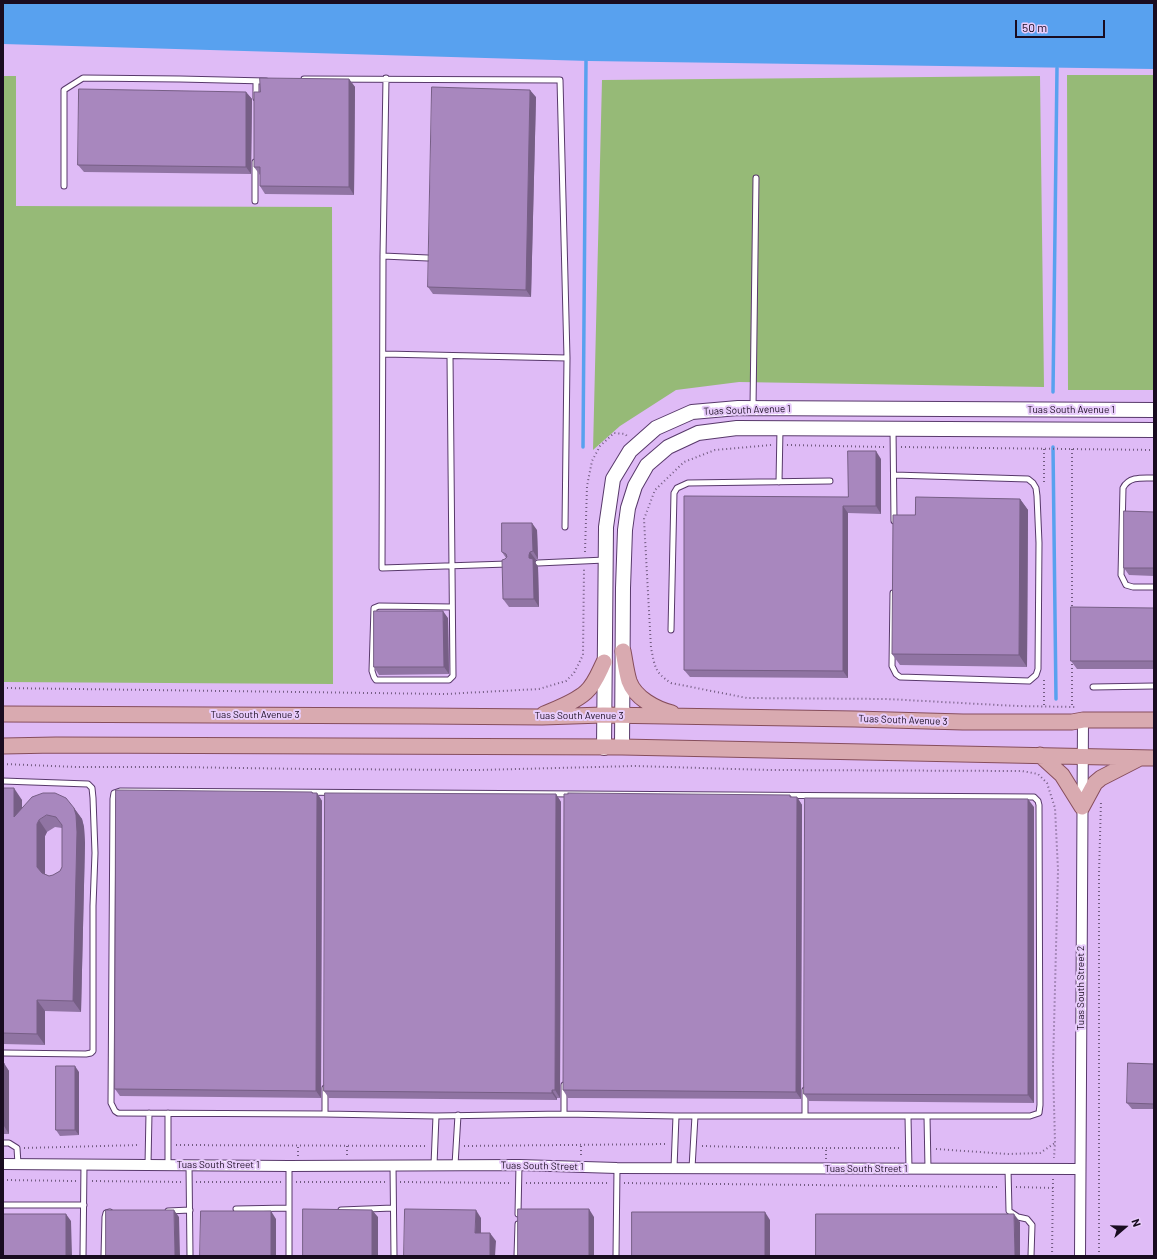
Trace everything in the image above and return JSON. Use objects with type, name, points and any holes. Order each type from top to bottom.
[{"type":"main road","name":"Tuas South Avenue 1","points":[[604,748],[603,715],[606,527],[613,479],[630,451],[656,428],[692,412],[753,408],[1154,410]]},
{"type":"main road","name":"Tuas South Avenue 1","points":[[622,747],[623,573],[625,530],[628,508],[634,486],[647,465],[668,447],[698,433],[736,428],[1154,430]]},
{"type":"main road","points":[[623,650],[630,683],[642,699],[664,711],[685,716]]},
{"type":"main road","points":[[540,716],[578,698],[587,692],[604,662]]},
{"type":"main road","name":"Tuas South Avenue 3","points":[[3,714],[603,715],[963,722],[1072,722],[1081,714],[1154,720]]},
{"type":"main road","points":[[3,746],[622,747],[1147,758]]},
{"type":"main road","points":[[1040,755],[1057,769],[1082,807],[1095,783],[1101,778],[1147,758]]},
{"type":"street","name":"Tuas South Street 2","points":[[1080,1256],[1083,756],[1081,714]]},
{"type":"street","name":"Tuas South Street 1","points":[[3,1164],[289,1166],[519,1165],[617,1168],[1080,1169]]},
{"type":"lane","points":[[64,186],[64,90],[83,78],[271,81]]},
{"type":"lane","points":[[301,79],[386,78],[560,80],[567,358],[565,527]]},
{"type":"lane","points":[[386,78],[383,256],[384,354],[382,568],[508,564]]},
{"type":"lane","points":[[256,81],[256,105]]},
{"type":"lane","points":[[255,201],[256,153]]},
{"type":"lane","points":[[753,408],[756,178]]},
{"type":"lane","points":[[383,256],[428,258]]},
{"type":"lane","points":[[384,354],[567,358]]},
{"type":"lane","points":[[450,356],[453,676],[452,678],[446,680],[376,680],[372,671],[374,608],[379,606],[452,607]]},
{"type":"lane","points":[[779,482],[780,428]]},
{"type":"lane","points":[[893,428],[894,523]]},
{"type":"lane","points":[[893,587],[892,666],[896,674],[900,677],[1029,681],[1036,675],[1038,669],[1039,535],[1036,488],[1033,483],[1028,479],[894,475]]},
{"type":"lane","points":[[1154,478],[1133,479],[1125,484],[1123,488],[1121,575],[1126,585],[1133,587],[1154,587]]},
{"type":"lane","points":[[671,630],[674,493],[677,488],[688,483],[830,481]]},
{"type":"lane","points":[[538,562],[605,560]]},
{"type":"lane","points":[[1093,687],[1154,686]]},
{"type":"lane","points":[[3,781],[88,784],[92,788],[95,853],[93,906],[93,1051],[86,1054],[3,1053]]},
{"type":"lane","points":[[120,791],[565,794],[1031,796],[1036,799],[1039,805],[1039,1113],[1030,1116],[676,1116],[564,1114],[436,1116],[118,1113],[115,1111],[111,1103],[114,793],[120,791]]},
{"type":"lane","points":[[326,793],[326,800]]},
{"type":"lane","points":[[565,794],[565,802]]},
{"type":"lane","points":[[806,795],[806,803]]},
{"type":"lane","points":[[564,1075],[564,1114]]},
{"type":"lane","points":[[325,1082],[325,1114]]},
{"type":"lane","points":[[805,1083],[805,1115]]},
{"type":"lane","points":[[148,1165],[149,1113]]},
{"type":"lane","points":[[168,1113],[168,1165]]},
{"type":"lane","points":[[454,1165],[458,1115]]},
{"type":"lane","points":[[434,1165],[436,1116]]},
{"type":"lane","points":[[674,1168],[676,1116]]},
{"type":"lane","points":[[692,1168],[695,1116]]},
{"type":"lane","points":[[908,1116],[909,1168]]},
{"type":"lane","points":[[927,1116],[928,1169]]},
{"type":"lane","points":[[3,1143],[9,1143],[17,1148],[18,1164]]},
{"type":"lane","points":[[83,1256],[84,1164]]},
{"type":"lane","points":[[189,1165],[190,1256]]},
{"type":"lane","points":[[517,1256],[519,1165]]},
{"type":"lane","points":[[289,1166],[289,1256]]},
{"type":"lane","points":[[393,1166],[394,1256]]},
{"type":"lane","points":[[616,1256],[617,1168]]},
{"type":"lane","points":[[1008,1169],[1009,1211],[1018,1217],[1027,1219],[1032,1225],[1031,1256]]},
{"type":"lane","points":[[3,1205],[84,1205]]},
{"type":"lane","points":[[236,1209],[289,1208]]},
{"type":"lane","points":[[336,1210],[393,1208]]},
{"type":"lane","points":[[164,1212],[190,1210]]},
{"type":"lane","points":[[104,1256],[105,1216],[106,1213],[118,1212]]},
{"type":"path","points":[[3,688],[445,694],[539,689],[566,680],[574,673],[583,655],[584,561],[587,486],[592,461],[600,446],[614,433],[625,434],[636,445]]},
{"type":"path","points":[[1072,449],[1072,613]]},
{"type":"path","points":[[1072,660],[1072,707]]},
{"type":"path","points":[[660,676],[671,683],[747,698],[887,699],[1017,706],[1072,707],[1081,714]]},
{"type":"path","points":[[3,764],[77,767],[471,770],[635,766],[768,770],[1022,772],[1038,774],[1047,783],[1055,808],[1058,870],[1053,1066],[1055,1143],[1052,1256]]},
{"type":"path","points":[[1098,1256],[1099,873],[1101,799]]},
{"type":"path","points":[[928,1148],[1040,1154],[1055,1143]]},
{"type":"path","points":[[456,1146],[675,1144]]},
{"type":"path","points":[[17,1148],[148,1145]]},
{"type":"path","points":[[168,1145],[434,1146]]},
{"type":"path","points":[[693,1145],[783,1148],[908,1148]]},
{"type":"path","points":[[3,1180],[189,1182]]},
{"type":"green space","points":[[1067,75],[1154,75],[1154,390],[1068,390]]},
{"type":"green space","points":[[3,76],[16,76],[16,206],[332,207],[333,684],[3,682]]},
{"type":"green space","points":[[1040,76],[1044,387],[739,382],[676,390],[620,426],[593,450],[602,80]]},
{"type":"water","points":[[3,3],[1154,3],[1154,69],[589,61],[3,44]]},
{"type":"building","points":[[260,78],[349,79],[349,187],[260,186],[260,167],[254,167],[254,92],[260,92]]},
{"type":"building","points":[[432,87],[530,90],[526,290],[428,287]]},
{"type":"building","points":[[79,89],[246,92],[246,167],[78,165]]},
{"type":"building","points":[[848,451],[876,451],[876,506],[843,506],[843,671],[684,670],[684,496],[848,497]]},
{"type":"building","points":[[916,497],[1020,499],[1019,655],[892,654],[893,515],[915,515]]},
{"type":"building","points":[[1124,511],[1154,512],[1154,568],[1124,568]]},
{"type":"building","points":[[502,523],[532,523],[533,551],[530,552],[529,558],[533,559],[534,599],[503,599],[502,560],[507,557],[506,554],[502,552]]},
{"type":"building","points":[[1071,607],[1154,608],[1154,661],[1071,661]]},
{"type":"building","points":[[374,611],[443,611],[444,667],[374,667]]},
{"type":"building","points":[[3,788],[14,788],[14,817],[32,797],[43,793],[55,793],[66,798],[74,808],[76,815],[77,832],[73,1001],[37,1000],[37,1034],[3,1033]],"holes":[[[47,815],[56,817],[62,825],[62,867],[60,871],[49,876],[42,873],[37,867],[37,824],[39,820]]]},
{"type":"building","points":[[116,790],[317,793],[316,1091],[115,1089]]},
{"type":"building","points":[[325,793],[556,794],[555,1090],[552,1090],[552,1093],[324,1091]]},
{"type":"building","points":[[564,794],[790,795],[790,797],[797,797],[796,1092],[563,1090]]},
{"type":"building","points":[[805,798],[1028,799],[1028,1095],[804,1094]]},
{"type":"building","points":[[4,1063],[4,1126],[3,1126]]},
{"type":"building","points":[[1128,1063],[1154,1064],[1154,1104],[1127,1103]]},
{"type":"building","points":[[56,1066],[75,1066],[75,1130],[56,1130]]},
{"type":"building","points":[[303,1209],[372,1210],[372,1256],[303,1256]]},
{"type":"building","points":[[405,1209],[476,1210],[475,1233],[490,1233],[490,1256],[404,1256]]},
{"type":"building","points":[[518,1209],[589,1209],[589,1256],[518,1256]]},
{"type":"building","points":[[106,1210],[174,1210],[175,1256],[106,1256]]},
{"type":"building","points":[[201,1211],[271,1211],[271,1256],[200,1256]]},
{"type":"building","points":[[632,1212],[765,1212],[765,1256],[632,1256]]},
{"type":"building","points":[[3,1214],[66,1214],[66,1256],[3,1256]]},
{"type":"building","points":[[816,1214],[1014,1214],[1015,1256],[816,1256]]},
{"type":"waterway","points":[[583,447],[586,61]]},
{"type":"waterway","points":[[1053,392],[1057,68]]},
{"type":"waterway","points":[[1053,447],[1056,699]]}]
